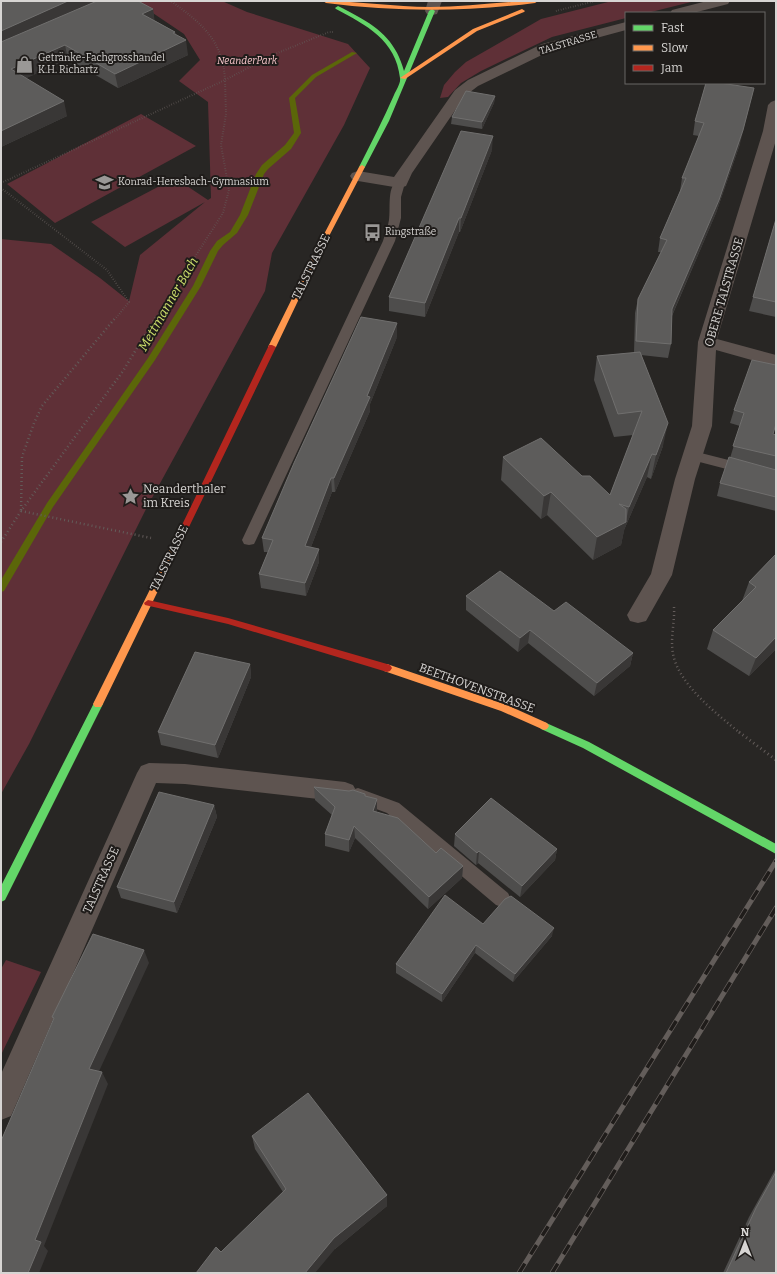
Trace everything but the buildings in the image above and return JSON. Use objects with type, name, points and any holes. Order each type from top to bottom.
[{"type":"street","points":[[326,1],[380,10],[434,6],[473,9],[535,1]]},
{"type":"street","points":[[326,1],[371,27],[388,39],[397,54],[403,78],[475,30],[546,1]]},
{"type":"street","points":[[681,12],[724,1]]},
{"type":"street","name":"TALSTRASSE","points":[[1,897],[148,603],[324,240],[386,120],[434,6]]},
{"type":"street","name":"TALSTRASSE","points":[[400,183],[404,173],[460,93],[473,83],[547,46],[625,26]]},
{"type":"street","name":"OBERE TALSTRASSE","points":[[638,615],[661,575],[692,456],[702,426],[707,342],[770,131],[776,105]]},
{"type":"street","points":[[358,176],[400,183]]},
{"type":"street","points":[[707,342],[776,361]]},
{"type":"street","name":"BEETHOVENSTRASSE","points":[[148,603],[222,620],[378,665],[504,708],[586,745],[776,848]]},
{"type":"street","name":"TALSTRASSE","points":[[1,1106],[149,774],[185,774],[350,792]]},
{"type":"lane","name":"TALSTRASSE","points":[[249,540],[389,240],[395,218],[395,197],[400,183]]},
{"type":"lane","points":[[692,456],[776,478]]},
{"type":"lane","points":[[350,792],[393,808],[502,899]]},
{"type":"path","points":[[1,542],[21,511],[123,371],[223,213],[229,190],[221,145],[226,114],[225,67],[219,47],[207,31],[171,1]]},
{"type":"path","points":[[1,183],[225,80],[275,54],[329,32],[335,32]]},
{"type":"path","points":[[1,188],[107,270],[129,302],[42,406],[34,423],[22,457],[21,511]]},
{"type":"path","points":[[21,511],[177,543]]},
{"type":"path","points":[[661,575],[675,607],[672,653],[682,675],[710,706],[776,760]]},
{"type":"green space","name":"NeanderPark","points":[[135,1],[222,1],[247,12],[348,44],[370,68],[344,125],[272,253],[265,291],[146,509],[29,744],[1,794],[1,239],[51,244],[100,278],[129,301],[140,255],[205,202],[125,247],[91,222],[175,178],[208,200],[211,198],[208,102],[179,81],[200,60],[184,34]]},
{"type":"green space","points":[[612,1],[695,1],[651,12],[625,12],[625,18],[552,37],[481,71],[461,83],[448,97],[440,98],[444,85],[466,62],[541,19]]},
{"type":"green space","points":[[141,114],[196,146],[55,223],[7,184]]},
{"type":"green space","points":[[6,960],[41,972],[1,1055],[1,969]]},
{"type":"waterway","name":"Mettmanner Bach","points":[[1,588],[50,505],[151,360],[197,286],[214,251],[220,243],[233,233],[244,215],[260,174],[265,167],[288,147],[298,133],[292,98],[314,76],[354,53]]},
{"type":"railway","points":[[519,1273],[776,861]]},
{"type":"railway","points":[[552,1273],[776,908]]},
{"type":"traffic: fast","points":[[338,8],[372,27],[381,34],[394,51],[403,78]]},
{"type":"traffic: fast","points":[[362,167],[386,121],[432,11]]},
{"type":"traffic: fast","points":[[1,897],[98,704]]},
{"type":"traffic: fast","points":[[544,726],[586,745],[776,849]]},
{"type":"traffic: slow","points":[[326,1],[352,5],[430,9],[483,7],[535,1]]},
{"type":"traffic: slow","points":[[403,78],[475,30],[522,11]]},
{"type":"traffic: slow","points":[[272,347],[324,240],[362,167]]},
{"type":"traffic: slow","points":[[98,704],[185,527]]},
{"type":"traffic: slow","points":[[387,668],[504,708],[544,726]]},
{"type":"traffic: jam","points":[[185,527],[272,347]]},
{"type":"traffic: jam","points":[[148,603],[228,621],[387,668]]},
{"type":"place","name":"Getränke-Fachgrosshandel K.H. Richartz","points":[[25,64]]},
{"type":"place","name":"Konrad-Heresbach-Gymnasium","points":[[105,182]]},
{"type":"place","name":"Ringstraße","points":[[372,232]]},
{"type":"place","name":"Neanderthaler im Kreis","points":[[130,496]]}]
